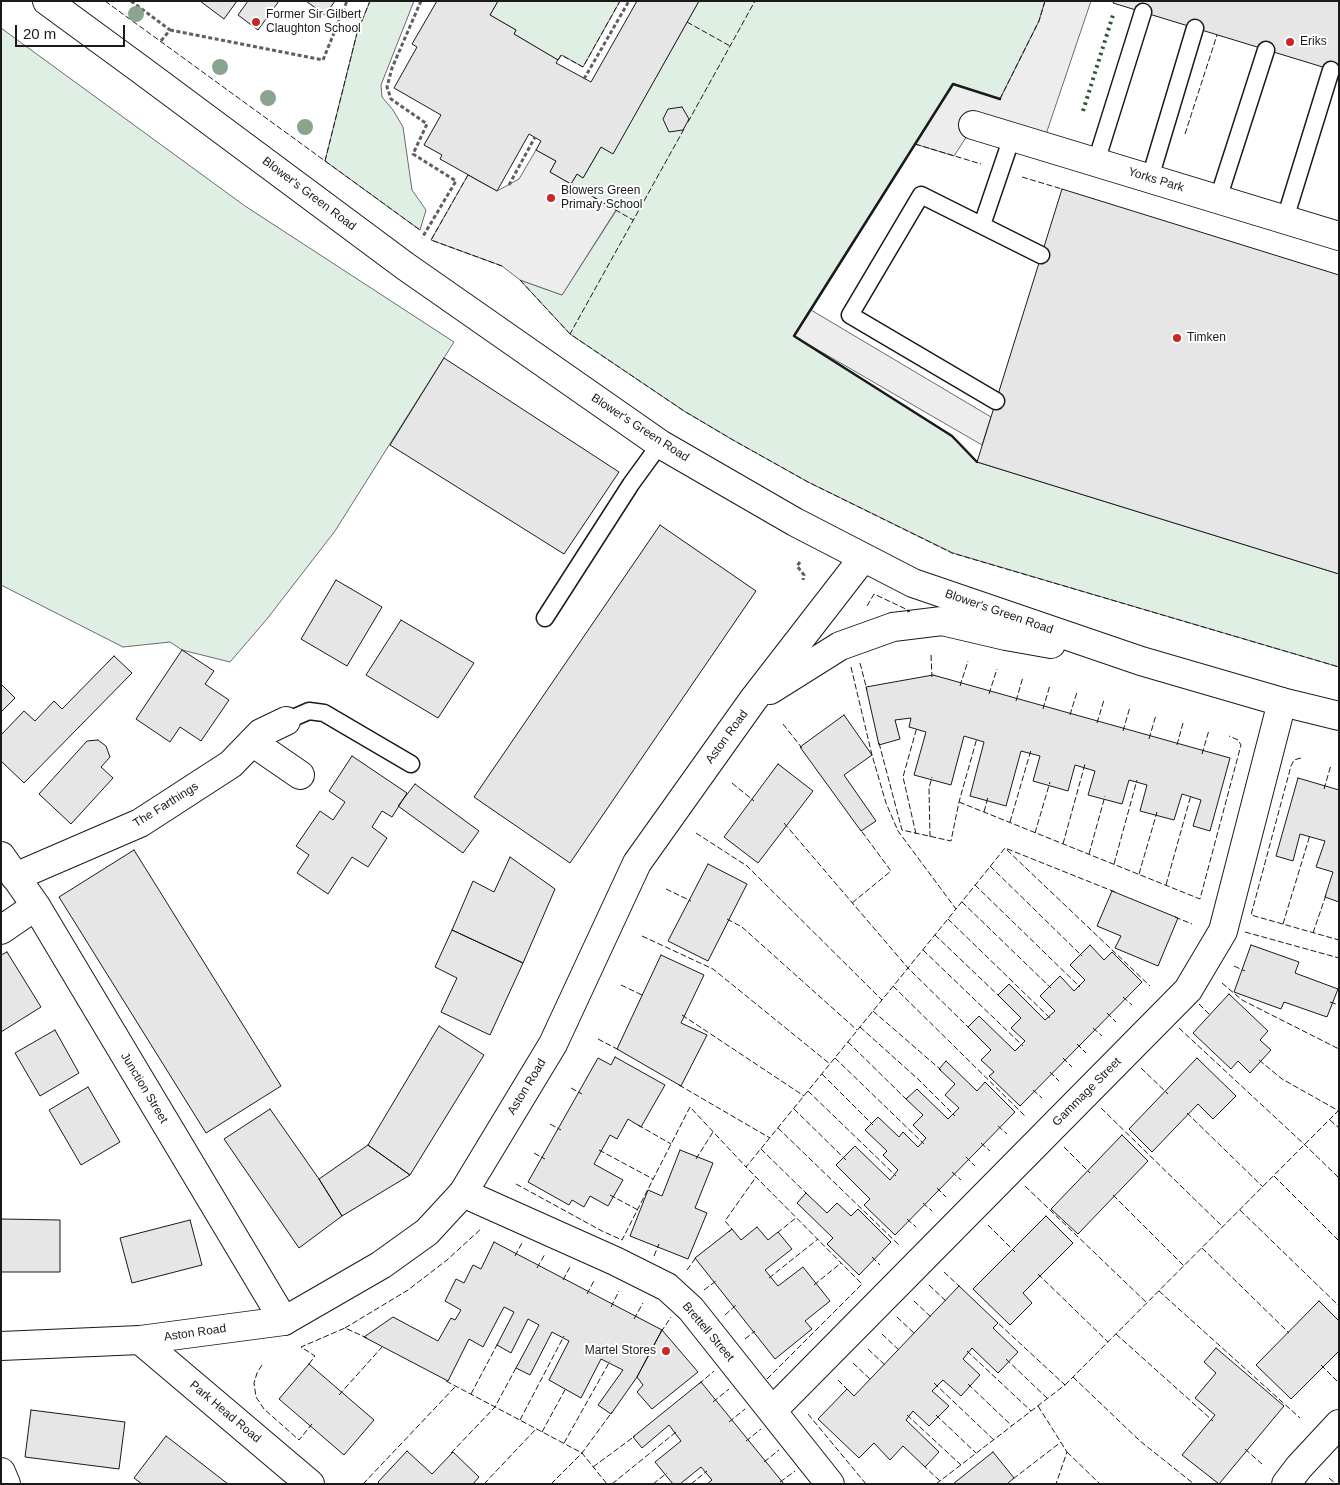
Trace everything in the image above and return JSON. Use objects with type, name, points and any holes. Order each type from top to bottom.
[{"type":"main road","name":"Blower's Green Road","points":[[47,1],[405,266],[660,444],[795,522],[913,583],[1140,661],[1282,702],[1339,716]]},
{"type":"main road","name":"Yorks Park","points":[[974,125],[1339,236]]},
{"type":"main road","name":"Aston Road","points":[[1,1346],[140,1340],[284,1321],[381,1266],[427,1232],[463,1193],[553,1044],[637,863],[753,700],[863,558]]},
{"type":"main road","points":[[753,700],[840,646],[893,628],[942,621],[1006,636],[1140,661]]},
{"type":"main road","name":"Gammage Street","points":[[772,1411],[1188,990],[1223,931],[1282,702]]},
{"type":"main road","name":"The Farthings","points":[[7,867],[140,823],[231,764],[261,733],[286,721]]},
{"type":"main road","points":[[252,742],[300,775]]},
{"type":"main road","name":"Junction Street","points":[[7,867],[36,906],[284,1321]]},
{"type":"main road","points":[[1,930],[36,906]]},
{"type":"main road","name":"Brettell Street","points":[[463,1193],[615,1261],[667,1287],[691,1309],[830,1484]]},
{"type":"main road","name":"Park Head Road","points":[[140,1340],[310,1484]]},
{"type":"main road","points":[[1286,1484],[1299,1467],[1339,1424]]},
{"type":"main road","points":[[1,1472],[6,1484]]},
{"type":"lane","points":[[1096,162],[1143,12]]},
{"type":"lane","points":[[1150,178],[1195,28]]},
{"type":"lane","points":[[1218,199],[1266,50]]},
{"type":"lane","points":[[1285,220],[1331,70]]},
{"type":"lane","points":[[982,226],[1012,137]]},
{"type":"lane","points":[[996,401],[850,315],[921,195],[1041,255]]},
{"type":"lane","points":[[545,618],[631,484],[660,444]]},
{"type":"lane","points":[[286,721],[309,711],[324,713],[411,764]]},
{"type":"path","points":[[131,1],[170,30],[323,60],[347,1]]},
{"type":"path","points":[[405,266],[456,181],[413,154],[427,124],[391,99],[387,87],[392,68],[421,1]]},
{"type":"path","points":[[584,79],[629,1]]},
{"type":"path","points":[[140,69],[170,30]]},
{"type":"path","points":[[509,185],[535,137]]},
{"type":"green space","points":[[370,1],[414,1],[381,85],[382,97],[393,110],[403,127],[412,190],[426,210],[420,230],[325,161],[357,33]]},
{"type":"green space","points":[[498,1],[620,1],[583,67],[562,55],[558,60],[514,34],[516,30],[490,15]]},
{"type":"green space","points":[[699,1],[1045,1],[1039,21],[1000,99],[953,84],[795,336],[952,436],[977,462],[1339,574],[1339,667],[953,553],[808,482],[733,440],[684,411],[570,334],[520,280],[562,295],[616,211],[571,184],[577,174],[583,178],[601,147],[613,153]]},
{"type":"green space","points":[[1,28],[245,206],[454,342],[335,531],[267,619],[230,662],[182,650],[170,642],[123,647],[1,585]]},
{"type":"shaded area","points":[[1045,1],[1091,1],[1042,146],[974,125],[954,156],[915,144],[953,84],[1000,99],[1039,21]]},
{"type":"shaded area","points":[[536,150],[556,161],[550,172],[616,210],[562,295],[520,280],[502,266],[431,240],[468,175],[497,191],[519,179]]},
{"type":"shaded area","points":[[811,310],[991,417],[982,445],[794,336]]},
{"type":"building","name":"Former Sir Gilbert Claughton School","points":[[200,1],[237,1],[224,19]]},
{"type":"building","name":"Former Sir Gilbert Claughton School","points":[[248,1],[279,1],[258,30],[238,15]]},
{"type":"building","name":"Former Sir Gilbert Claughton School","points":[[306,1],[335,1],[325,15]]},
{"type":"building","name":"Blowers Green Primary School","points":[[437,1],[498,1],[490,15],[516,30],[514,34],[558,60],[556,63],[591,82],[637,1],[699,1],[613,154],[601,147],[583,178],[577,174],[571,184],[550,172],[556,161],[536,150],[541,141],[529,134],[497,191],[440,159],[442,155],[424,145],[441,115],[394,88],[417,47],[412,44]]},
{"type":"building","name":"Eriks","points":[[1114,1],[1339,1],[1339,72],[1113,3]]},
{"type":"building","points":[[682,107],[689,119],[683,130],[669,132],[663,119],[668,109]]},
{"type":"building","name":"Timken","points":[[1062,189],[1339,275],[1339,574],[977,462]]},
{"type":"building","points":[[444,358],[619,472],[564,554],[390,445]]},
{"type":"building","points":[[660,525],[756,591],[570,863],[474,797]]},
{"type":"building","points":[[336,580],[382,607],[347,666],[301,639]]},
{"type":"building","points":[[401,620],[474,663],[438,718],[366,675]]},
{"type":"building","points":[[182,650],[214,671],[205,684],[229,700],[201,741],[180,727],[170,742],[136,719]]},
{"type":"building","points":[[114,656],[132,673],[24,783],[1,761],[1,735],[24,711],[35,721],[54,701],[62,709]]},
{"type":"building","points":[[933,675],[1230,758],[1210,831],[1193,826],[1201,800],[1182,794],[1174,820],[1140,811],[1147,785],[1129,780],[1122,804],[1088,795],[1095,771],[1075,765],[1068,791],[1033,781],[1040,756],[1021,751],[1006,806],[970,796],[984,742],[964,736],[951,785],[914,775],[926,732],[909,727],[911,718],[895,720],[900,739],[879,745],[866,687]]},
{"type":"building","points":[[1,684],[15,698],[1,712]]},
{"type":"building","points":[[844,715],[872,755],[844,775],[876,821],[861,831],[800,747]]},
{"type":"building","points":[[98,740],[106,746],[110,757],[101,767],[113,778],[71,824],[39,794],[87,741]]},
{"type":"building","points":[[352,756],[407,793],[392,817],[382,811],[372,827],[387,838],[368,867],[352,857],[328,894],[297,873],[309,855],[296,846],[320,811],[333,820],[345,802],[329,791]]},
{"type":"building","points":[[778,764],[813,791],[758,863],[724,837]]},
{"type":"building","points":[[1298,778],[1339,790],[1339,902],[1325,897],[1333,872],[1316,867],[1325,841],[1300,834],[1293,861],[1276,856]]},
{"type":"building","points":[[415,784],[479,831],[463,853],[398,806]]},
{"type":"building","points":[[134,850],[281,1086],[206,1133],[59,897]]},
{"type":"building","points":[[510,857],[555,889],[523,963],[452,930],[473,881],[494,892]]},
{"type":"building","points":[[708,864],[747,884],[708,961],[668,941]]},
{"type":"building","points":[[1112,891],[1178,918],[1158,966],[1115,948],[1121,936],[1097,926]]},
{"type":"building","points":[[452,930],[523,963],[490,1035],[441,1012],[457,978],[435,967]]},
{"type":"building","points":[[1090,945],[1104,960],[1112,952],[1142,982],[1020,1106],[989,1076],[994,1072],[981,1060],[991,1050],[968,1027],[979,1016],[1015,1051],[1025,1041],[1011,1028],[1021,1018],[998,995],[1009,984],[1045,1020],[1055,1011],[1040,996],[1060,976],[1074,991],[1085,980],[1070,965]]},
{"type":"building","points":[[1251,945],[1299,962],[1295,973],[1338,989],[1327,1017],[1284,1002],[1281,1009],[1234,992]]},
{"type":"building","points":[[7,952],[41,1007],[1,1032],[1,955]]},
{"type":"building","points":[[661,955],[704,975],[681,1023],[707,1035],[681,1086],[617,1049]]},
{"type":"building","points":[[1229,994],[1268,1031],[1260,1040],[1271,1050],[1250,1073],[1238,1061],[1231,1069],[1193,1033]]},
{"type":"building","points":[[439,1026],[484,1055],[410,1175],[368,1145]]},
{"type":"building","points":[[55,1030],[79,1073],[40,1096],[15,1053]]},
{"type":"building","points":[[615,1057],[665,1085],[641,1127],[628,1119],[617,1139],[610,1135],[594,1164],[623,1180],[608,1206],[590,1196],[584,1207],[572,1200],[569,1205],[528,1182],[598,1058],[611,1065]]},
{"type":"building","points":[[1197,1058],[1236,1096],[1213,1119],[1198,1104],[1152,1152],[1129,1129]]},
{"type":"building","points":[[946,1061],[977,1091],[985,1082],[1015,1112],[895,1235],[864,1205],[870,1199],[836,1165],[855,1146],[890,1180],[898,1170],[883,1155],[887,1151],[865,1130],[878,1117],[899,1137],[903,1132],[918,1147],[926,1138],[913,1125],[923,1115],[906,1099],[917,1089],[948,1119],[959,1108],[945,1095],[955,1084],[939,1069]]},
{"type":"building","points":[[88,1087],[120,1142],[81,1165],[49,1110]]},
{"type":"building","points":[[270,1109],[319,1179],[342,1216],[299,1248],[224,1139]]},
{"type":"building","points":[[1122,1135],[1148,1161],[1078,1234],[1051,1209]]},
{"type":"building","points":[[368,1145],[410,1175],[342,1216],[319,1179]]},
{"type":"building","points":[[680,1150],[713,1163],[695,1208],[707,1213],[688,1259],[630,1236],[648,1190],[662,1196]]},
{"type":"building","points":[[806,1193],[827,1213],[837,1203],[851,1216],[858,1209],[891,1242],[859,1275],[827,1244],[833,1238],[797,1203]]},
{"type":"building","points":[[1046,1216],[1073,1243],[1023,1293],[1032,1303],[1010,1325],[973,1289]]},
{"type":"building","points":[[1,1219],[60,1220],[60,1272],[1,1272]]},
{"type":"building","points":[[190,1220],[202,1265],[132,1283],[120,1238]]},
{"type":"building","points":[[757,1227],[768,1240],[778,1232],[792,1249],[765,1270],[778,1286],[803,1267],[830,1301],[805,1321],[812,1329],[775,1359],[695,1258],[732,1229],[741,1240]]},
{"type":"building","points":[[494,1242],[662,1330],[637,1377],[611,1414],[598,1405],[623,1370],[601,1359],[581,1398],[549,1380],[569,1341],[552,1332],[530,1375],[516,1368],[539,1325],[528,1319],[511,1353],[497,1345],[514,1312],[504,1307],[483,1347],[469,1339],[448,1381],[364,1337],[393,1317],[438,1341],[451,1318],[455,1320],[461,1310],[445,1301],[456,1279],[464,1283],[473,1265],[481,1269]]},
{"type":"building","points":[[959,1286],[998,1323],[993,1328],[1018,1352],[998,1373],[972,1348],[963,1359],[980,1375],[961,1396],[943,1380],[932,1391],[949,1406],[929,1426],[913,1411],[906,1420],[939,1452],[925,1467],[903,1446],[890,1460],[874,1443],[859,1458],[818,1419],[847,1389],[854,1396]]},
{"type":"building","points":[[1319,1301],[1339,1321],[1339,1351],[1291,1399],[1256,1365]]},
{"type":"building","name":"Martel Stores","points":[[662,1330],[698,1372],[652,1409],[637,1392],[643,1385],[637,1377]]},
{"type":"building","points":[[1216,1348],[1284,1406],[1219,1484],[1182,1455],[1215,1415],[1195,1398],[1216,1373],[1204,1362]]},
{"type":"building","points":[[309,1364],[374,1420],[344,1455],[279,1399]]},
{"type":"building","points":[[701,1382],[784,1484],[707,1484],[712,1480],[701,1467],[680,1484],[673,1484],[655,1462],[681,1441],[669,1425],[642,1448],[633,1437]]},
{"type":"building","points":[[31,1410],[125,1422],[119,1469],[25,1457]]},
{"type":"building","points":[[166,1436],[228,1484],[142,1484],[134,1478]]},
{"type":"building","points":[[407,1451],[432,1474],[453,1452],[479,1477],[473,1484],[380,1484],[378,1482]]},
{"type":"building","points":[[993,1452],[1014,1478],[1007,1484],[953,1484]]},
{"type":"hedge","points":[[1083,111],[1113,15]]},
{"type":"fence","points":[[105,1],[420,230]]},
{"type":"fence","points":[[325,161],[357,33],[370,1]]},
{"type":"fence","points":[[558,60],[561,55],[583,67],[620,1]]},
{"type":"fence","points":[[688,122],[755,1]]},
{"type":"fence","points":[[1000,99],[1039,21],[1045,1]]},
{"type":"fence","points":[[687,22],[730,46]]},
{"type":"fence","points":[[1185,134],[1217,35]]},
{"type":"fence","points":[[684,129],[570,334],[684,411],[733,440],[808,482],[952,553],[1339,667]]},
{"type":"fence","points":[[915,144],[981,164]]},
{"type":"fence","points":[[468,175],[431,240],[502,266]]},
{"type":"fence","points":[[1022,177],[1062,189]]},
{"type":"fence","points":[[571,184],[633,220]]},
{"type":"fence","points":[[520,280],[570,334]]},
{"type":"fence","points":[[867,606],[874,594],[910,611],[907,612]]},
{"type":"fence","points":[[931,655],[932,677]]},
{"type":"fence","points":[[960,686],[968,661]]},
{"type":"fence","points":[[860,663],[867,690]]},
{"type":"fence","points":[[851,667],[872,755],[886,803],[898,831],[956,909],[1005,848],[1115,892]]},
{"type":"fence","points":[[989,694],[997,669]]},
{"type":"fence","points":[[1016,701],[1023,677]]},
{"type":"fence","points":[[1043,709],[1050,685]]},
{"type":"fence","points":[[1070,715],[1077,692]]},
{"type":"fence","points":[[1097,723],[1104,700]]},
{"type":"fence","points":[[1123,731],[1130,707]]},
{"type":"fence","points":[[1149,739],[1156,715]]},
{"type":"fence","points":[[1177,745],[1183,723]]},
{"type":"fence","points":[[783,724],[802,748]]},
{"type":"fence","points":[[916,834],[903,777],[917,727]]},
{"type":"fence","points":[[1202,754],[1209,730]]},
{"type":"fence","points":[[959,802],[1200,899],[1241,745],[1238,740],[1229,736]]},
{"type":"fence","points":[[879,743],[902,830],[951,841],[959,802],[977,738]]},
{"type":"fence","points":[[1010,822],[1031,750]]},
{"type":"fence","points":[[1301,758],[1294,760],[1291,766],[1251,915],[1339,940]]},
{"type":"fence","points":[[1063,844],[1085,764]]},
{"type":"fence","points":[[1324,789],[1331,765]]},
{"type":"fence","points":[[930,837],[929,788],[932,777]]},
{"type":"fence","points":[[1114,864],[1137,780]]},
{"type":"fence","points":[[1035,833],[1050,782]]},
{"type":"fence","points":[[732,783],[754,801]]},
{"type":"fence","points":[[1166,885],[1191,795]]},
{"type":"fence","points":[[1089,854],[1105,796]]},
{"type":"fence","points":[[984,812],[988,797]]},
{"type":"fence","points":[[1139,874],[1157,812]]},
{"type":"fence","points":[[784,823],[908,968],[970,1029]]},
{"type":"fence","points":[[852,903],[891,871],[860,829]]},
{"type":"fence","points":[[696,833],[747,866],[882,1000]]},
{"type":"fence","points":[[1283,924],[1310,835]]},
{"type":"fence","points":[[1007,850],[1150,986]]},
{"type":"fence","points":[[990,866],[1082,956]]},
{"type":"fence","points":[[975,885],[1080,987]]},
{"type":"fence","points":[[666,889],[691,901]]},
{"type":"fence","points":[[1313,933],[1326,895]]},
{"type":"fence","points":[[962,902],[1051,988]]},
{"type":"fence","points":[[767,1379],[862,1284],[746,1167],[956,909]]},
{"type":"fence","points":[[1175,917],[1192,924]]},
{"type":"fence","points":[[727,919],[742,927],[857,1030]]},
{"type":"fence","points":[[948,919],[1050,1018]]},
{"type":"fence","points":[[1245,932],[1339,958]]},
{"type":"fence","points":[[935,935],[1000,997]]},
{"type":"fence","points":[[642,936],[713,969],[830,1064]]},
{"type":"fence","points":[[923,950],[1023,1046]]},
{"type":"fence","points":[[1234,966],[1245,971]]},
{"type":"fence","points":[[1222,983],[1242,1000],[1339,1049]]},
{"type":"fence","points":[[621,985],[644,996]]},
{"type":"fence","points":[[893,986],[1025,1116]]},
{"type":"fence","points":[[1123,997],[1132,1005]]},
{"type":"fence","points":[[1330,1002],[1339,1005]]},
{"type":"fence","points":[[1199,1004],[1211,1016]]},
{"type":"fence","points":[[873,1011],[941,1070]]},
{"type":"fence","points":[[1107,1013],[1116,1022]]},
{"type":"fence","points":[[682,1015],[804,1096]]},
{"type":"fence","points":[[860,1027],[919,1080],[955,1116]]},
{"type":"fence","points":[[1093,1028],[1102,1036]]},
{"type":"fence","points":[[1179,1028],[1339,1178]]},
{"type":"fence","points":[[598,1039],[619,1050]]},
{"type":"fence","points":[[848,1042],[907,1100]]},
{"type":"fence","points":[[1077,1044],[1086,1053]]},
{"type":"fence","points":[[835,1058],[924,1144]]},
{"type":"fence","points":[[1063,1058],[1072,1067]]},
{"type":"fence","points":[[1259,1060],[1282,1079],[1339,1111]]},
{"type":"fence","points":[[1141,1068],[1168,1094]]},
{"type":"fence","points":[[1050,1072],[1059,1081]]},
{"type":"fence","points":[[822,1074],[873,1125]]},
{"type":"fence","points":[[679,1085],[770,1138]]},
{"type":"fence","points":[[571,1088],[582,1094]]},
{"type":"fence","points":[[1033,1090],[1042,1098]]},
{"type":"fence","points":[[808,1091],[896,1176]]},
{"type":"fence","points":[[516,1184],[622,1240],[690,1107],[746,1167]]},
{"type":"fence","points":[[1101,1108],[1223,1227]]},
{"type":"fence","points":[[794,1109],[846,1160]]},
{"type":"fence","points":[[1065,1385],[1339,1110]]},
{"type":"fence","points":[[1187,1113],[1263,1187]]},
{"type":"fence","points":[[1330,1120],[1339,1128]]},
{"type":"fence","points":[[550,1124],[561,1130]]},
{"type":"fence","points":[[638,1125],[671,1144]]},
{"type":"fence","points":[[998,1126],[1007,1134]]},
{"type":"fence","points":[[778,1128],[899,1245]]},
{"type":"fence","points":[[696,1159],[713,1132]]},
{"type":"fence","points":[[981,1143],[990,1151]]},
{"type":"fence","points":[[1064,1147],[1090,1173]]},
{"type":"fence","points":[[761,1149],[808,1195]]},
{"type":"fence","points":[[599,1150],[653,1179]]},
{"type":"fence","points":[[534,1153],[545,1159]]},
{"type":"fence","points":[[966,1157],[975,1166]]},
{"type":"fence","points":[[952,1172],[961,1180]]},
{"type":"fence","points":[[1274,1176],[1339,1241]]},
{"type":"fence","points":[[729,1232],[732,1229],[725,1221],[756,1177]]},
{"type":"fence","points":[[1025,1186],[1147,1303]]},
{"type":"fence","points":[[937,1188],[946,1197]]},
{"type":"fence","points":[[610,1195],[638,1210]]},
{"type":"fence","points":[[1113,1195],[1184,1266]]},
{"type":"fence","points":[[923,1203],[932,1211]]},
{"type":"fence","points":[[1240,1210],[1339,1306]]},
{"type":"fence","points":[[777,1233],[796,1218]]},
{"type":"fence","points":[[907,1219],[916,1227]]},
{"type":"fence","points":[[988,1225],[1015,1252]]},
{"type":"fence","points":[[345,1328],[408,1290],[447,1260],[482,1228]]},
{"type":"fence","points":[[769,1278],[818,1239]]},
{"type":"fence","points":[[515,1256],[522,1243]]},
{"type":"fence","points":[[654,1256],[659,1244]]},
{"type":"fence","points":[[1202,1248],[1289,1333]]},
{"type":"fence","points":[[537,1268],[545,1254]]},
{"type":"fence","points":[[687,1270],[697,1256]]},
{"type":"fence","points":[[872,1257],[880,1265]]},
{"type":"fence","points":[[814,1285],[841,1263]]},
{"type":"fence","points":[[563,1280],[570,1267]]},
{"type":"fence","points":[[944,1272],[960,1287]]},
{"type":"fence","points":[[1038,1274],[1108,1342]]},
{"type":"fence","points":[[587,1294],[595,1279]]},
{"type":"fence","points":[[704,1290],[716,1281]]},
{"type":"fence","points":[[929,1285],[947,1302]]},
{"type":"fence","points":[[611,1307],[619,1291]]},
{"type":"fence","points":[[1159,1291],[1300,1418]]},
{"type":"fence","points":[[914,1301],[932,1318]]},
{"type":"fence","points":[[634,1319],[643,1303]]},
{"type":"fence","points":[[725,1315],[736,1305]]},
{"type":"fence","points":[[661,1332],[671,1317]]},
{"type":"fence","points":[[897,1317],[915,1334]]},
{"type":"fence","points":[[936,1484],[1065,1385],[997,1322]]},
{"type":"fence","points":[[309,1364],[315,1356],[301,1347],[345,1328],[367,1338]]},
{"type":"fence","points":[[745,1339],[755,1331]]},
{"type":"fence","points":[[882,1334],[900,1351]]},
{"type":"fence","points":[[1116,1334],[1213,1421]]},
{"type":"fence","points":[[520,1420],[564,1336]]},
{"type":"fence","points":[[471,1394],[498,1343]]},
{"type":"fence","points":[[339,1395],[382,1347]]},
{"type":"fence","points":[[868,1349],[886,1366]]},
{"type":"fence","points":[[967,1351],[1031,1411]]},
{"type":"fence","points":[[1006,1359],[1048,1399]]},
{"type":"fence","points":[[564,1443],[610,1361]]},
{"type":"fence","points":[[853,1363],[871,1380]]},
{"type":"fence","points":[[262,1365],[254,1383],[256,1397],[264,1409],[299,1440],[312,1424]]},
{"type":"fence","points":[[1321,1365],[1337,1381]]},
{"type":"fence","points":[[451,1453],[495,1407],[517,1366]]},
{"type":"fence","points":[[699,1384],[714,1371]]},
{"type":"fence","points":[[1073,1377],[1140,1441],[1194,1484]]},
{"type":"fence","points":[[838,1380],[849,1391]]},
{"type":"fence","points":[[446,1381],[582,1453],[607,1484]]},
{"type":"fence","points":[[934,1383],[994,1440]]},
{"type":"fence","points":[[968,1384],[1012,1426]]},
{"type":"fence","points":[[363,1484],[456,1386]]},
{"type":"fence","points":[[542,1432],[566,1388]]},
{"type":"fence","points":[[713,1402],[729,1389]]},
{"type":"fence","points":[[1038,1406],[1067,1452],[1056,1484]]},
{"type":"fence","points":[[729,1422],[745,1409]]},
{"type":"fence","points":[[551,1484],[582,1453],[612,1412]]},
{"type":"fence","points":[[808,1414],[866,1484]]},
{"type":"fence","points":[[907,1415],[961,1465]]},
{"type":"fence","points":[[936,1415],[976,1453]]},
{"type":"fence","points":[[484,1484],[536,1429]]},
{"type":"fence","points":[[746,1441],[761,1429]]},
{"type":"fence","points":[[612,1484],[676,1432]]},
{"type":"fence","points":[[593,1467],[635,1436]]},
{"type":"fence","points":[[1013,1479],[1061,1442]]},
{"type":"fence","points":[[1245,1449],[1262,1464]]},
{"type":"fence","points":[[764,1462],[779,1450]]},
{"type":"fence","points":[[1067,1452],[1100,1484]]},
{"type":"fence","points":[[923,1465],[940,1481]]},
{"type":"fence","points":[[691,1484],[707,1471]]},
{"type":"fence","points":[[780,1482],[795,1471]]},
{"type":"fence","points":[[653,1484],[667,1473]]},
{"type":"fence","points":[[1329,1478],[1336,1484]]},
{"type":"wall","points":[[977,462],[952,436],[794,336],[953,84],[1000,99]]},
{"type":"place","name":"Former Sir Gilbert Claughton School","points":[[256,22]]},
{"type":"place","name":"Eriks","points":[[1290,42]]},
{"type":"place","name":"Blowers Green Primary School","points":[[551,198]]},
{"type":"place","name":"Timken","points":[[1177,338]]},
{"type":"place","name":"Martel Stores","points":[[666,1351]]}]
